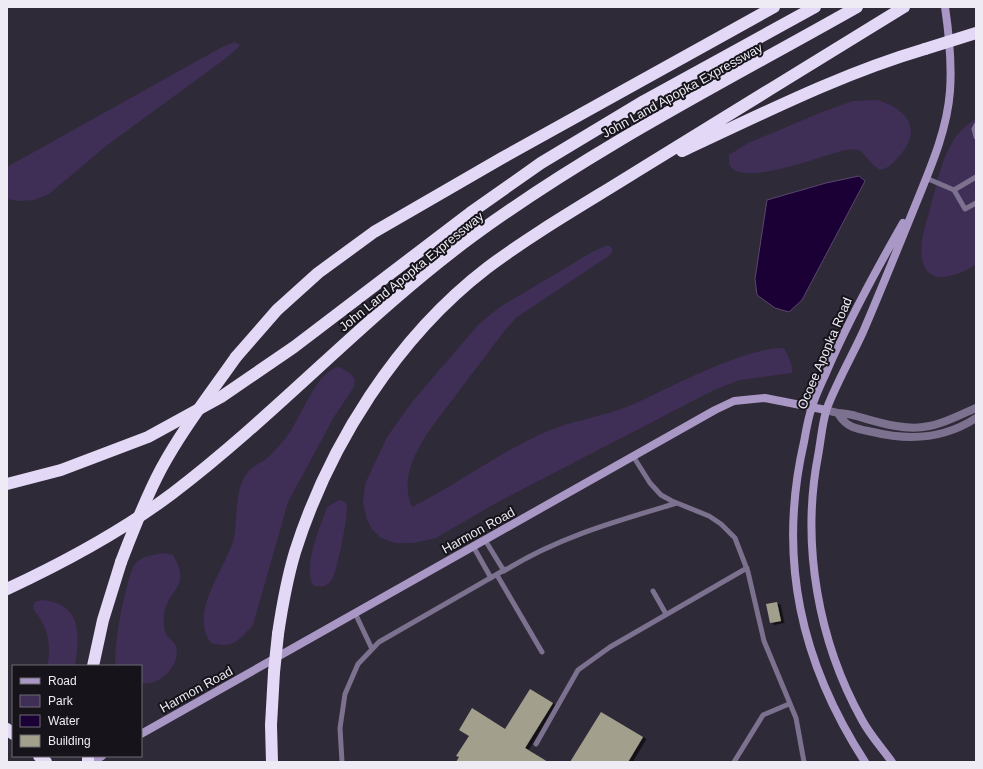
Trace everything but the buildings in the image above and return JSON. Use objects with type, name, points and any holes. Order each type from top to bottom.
[{"type":"highway","points":[[93,665],[103,620],[121,562],[149,494],[162,468],[190,422],[236,357],[277,310],[318,272],[374,232],[502,158],[774,7]]},
{"type":"highway","name":"John Land Apopka Expressway","points":[[7,484],[61,470],[148,437],[221,398],[294,347],[470,213],[541,163],[644,101],[814,7]]},
{"type":"highway","name":"John Land Apopka Expressway","points":[[7,589],[56,566],[119,530],[174,492],[247,430],[388,305],[472,237],[546,186],[617,142],[857,7]]},
{"type":"highway","points":[[272,762],[271,725],[278,634],[284,594],[294,558],[317,494],[350,428],[381,381],[398,359],[438,313],[485,270],[513,249],[904,7]]},
{"type":"highway","points":[[639,171],[834,80],[885,61],[976,33]]},
{"type":"main road","name":"Ocoee Apopka Road","points":[[892,762],[862,721],[840,675],[830,648],[816,581],[811,531],[812,504],[815,471],[826,410],[862,333],[926,178],[942,133],[950,91],[949,36],[945,7]]},
{"type":"main road","name":"Ocoee Apopka Road","points":[[865,762],[845,731],[820,677],[812,655],[802,618],[796,583],[792,545],[792,506],[796,474],[812,407],[860,299],[920,193]]},
{"type":"main road","name":"Harmon Road","points":[[142,733],[633,456],[734,401],[765,398],[826,410]]},
{"type":"street","name":"Harmon Road","points":[[826,410],[838,415],[850,414],[907,427],[924,427],[976,408]]},
{"type":"street","name":"Harmon Road","points":[[838,415],[845,424],[862,430],[903,438],[941,434],[976,418]]},
{"type":"lane","points":[[976,125],[974,129],[976,137]]},
{"type":"lane","points":[[954,190],[976,177]]},
{"type":"lane","points":[[926,178],[954,190],[964,209],[976,202]]},
{"type":"lane","points":[[633,456],[650,483],[658,491],[677,503],[709,516],[721,524],[735,538],[747,568],[764,641],[797,723],[804,762]]},
{"type":"lane","points":[[342,762],[340,728],[345,694],[358,664],[379,642],[546,547],[635,514],[677,503]]},
{"type":"lane","points":[[485,540],[505,570]]},
{"type":"lane","points":[[473,546],[491,578]]},
{"type":"lane","points":[[536,744],[578,670],[610,647],[747,568]]},
{"type":"lane","points":[[497,575],[542,652]]},
{"type":"lane","points":[[653,591],[666,614]]},
{"type":"lane","points":[[355,614],[372,649]]},
{"type":"lane","points":[[734,762],[763,715],[789,704]]},
{"type":"green space","points":[[235,42],[240,45],[229,56],[106,146],[49,194],[34,200],[19,201],[7,199],[7,167],[222,47]]},
{"type":"green space","points":[[877,100],[896,108],[903,113],[908,120],[910,127],[910,135],[907,144],[896,160],[887,168],[880,170],[874,166],[861,151],[852,150],[846,150],[804,163],[766,172],[749,173],[736,171],[729,164],[729,155],[748,143],[822,112],[853,101]]},
{"type":"green space","points":[[976,118],[976,265],[952,275],[944,277],[936,276],[930,274],[925,268],[922,258],[921,251],[924,231],[945,156],[957,135]]},
{"type":"green space","points":[[605,246],[610,246],[613,250],[610,255],[517,317],[505,330],[434,423],[413,459],[409,474],[408,488],[412,507],[508,451],[541,434],[564,425],[634,404],[729,361],[768,349],[784,348],[791,364],[792,373],[740,380],[714,390],[496,503],[436,538],[413,543],[395,543],[381,538],[372,529],[367,520],[363,503],[365,484],[387,437],[412,402],[479,324],[500,307],[592,252]]},
{"type":"green space","points":[[340,367],[351,374],[355,380],[354,387],[334,417],[288,502],[253,625],[240,639],[231,644],[219,645],[211,643],[205,631],[204,617],[206,604],[234,538],[239,491],[245,476],[249,470],[266,459],[276,450],[290,432],[318,383],[332,369]]},
{"type":"green space","points":[[339,500],[343,501],[347,505],[347,515],[339,558],[331,581],[323,586],[314,586],[311,579],[310,569],[313,547],[327,507]]},
{"type":"green space","points":[[163,553],[173,555],[178,566],[180,575],[179,582],[169,600],[164,616],[165,632],[175,644],[177,653],[175,661],[168,673],[156,681],[142,683],[142,665],[116,665],[115,658],[124,598],[131,572],[138,561],[152,555]]},
{"type":"green space","points":[[41,600],[54,602],[64,607],[71,614],[75,622],[78,643],[75,665],[47,665],[49,654],[47,636],[44,625],[34,610],[33,606],[35,602]]},
{"type":"water","points":[[859,176],[865,181],[802,300],[789,312],[775,308],[757,295],[755,279],[767,200],[826,183]]}]
